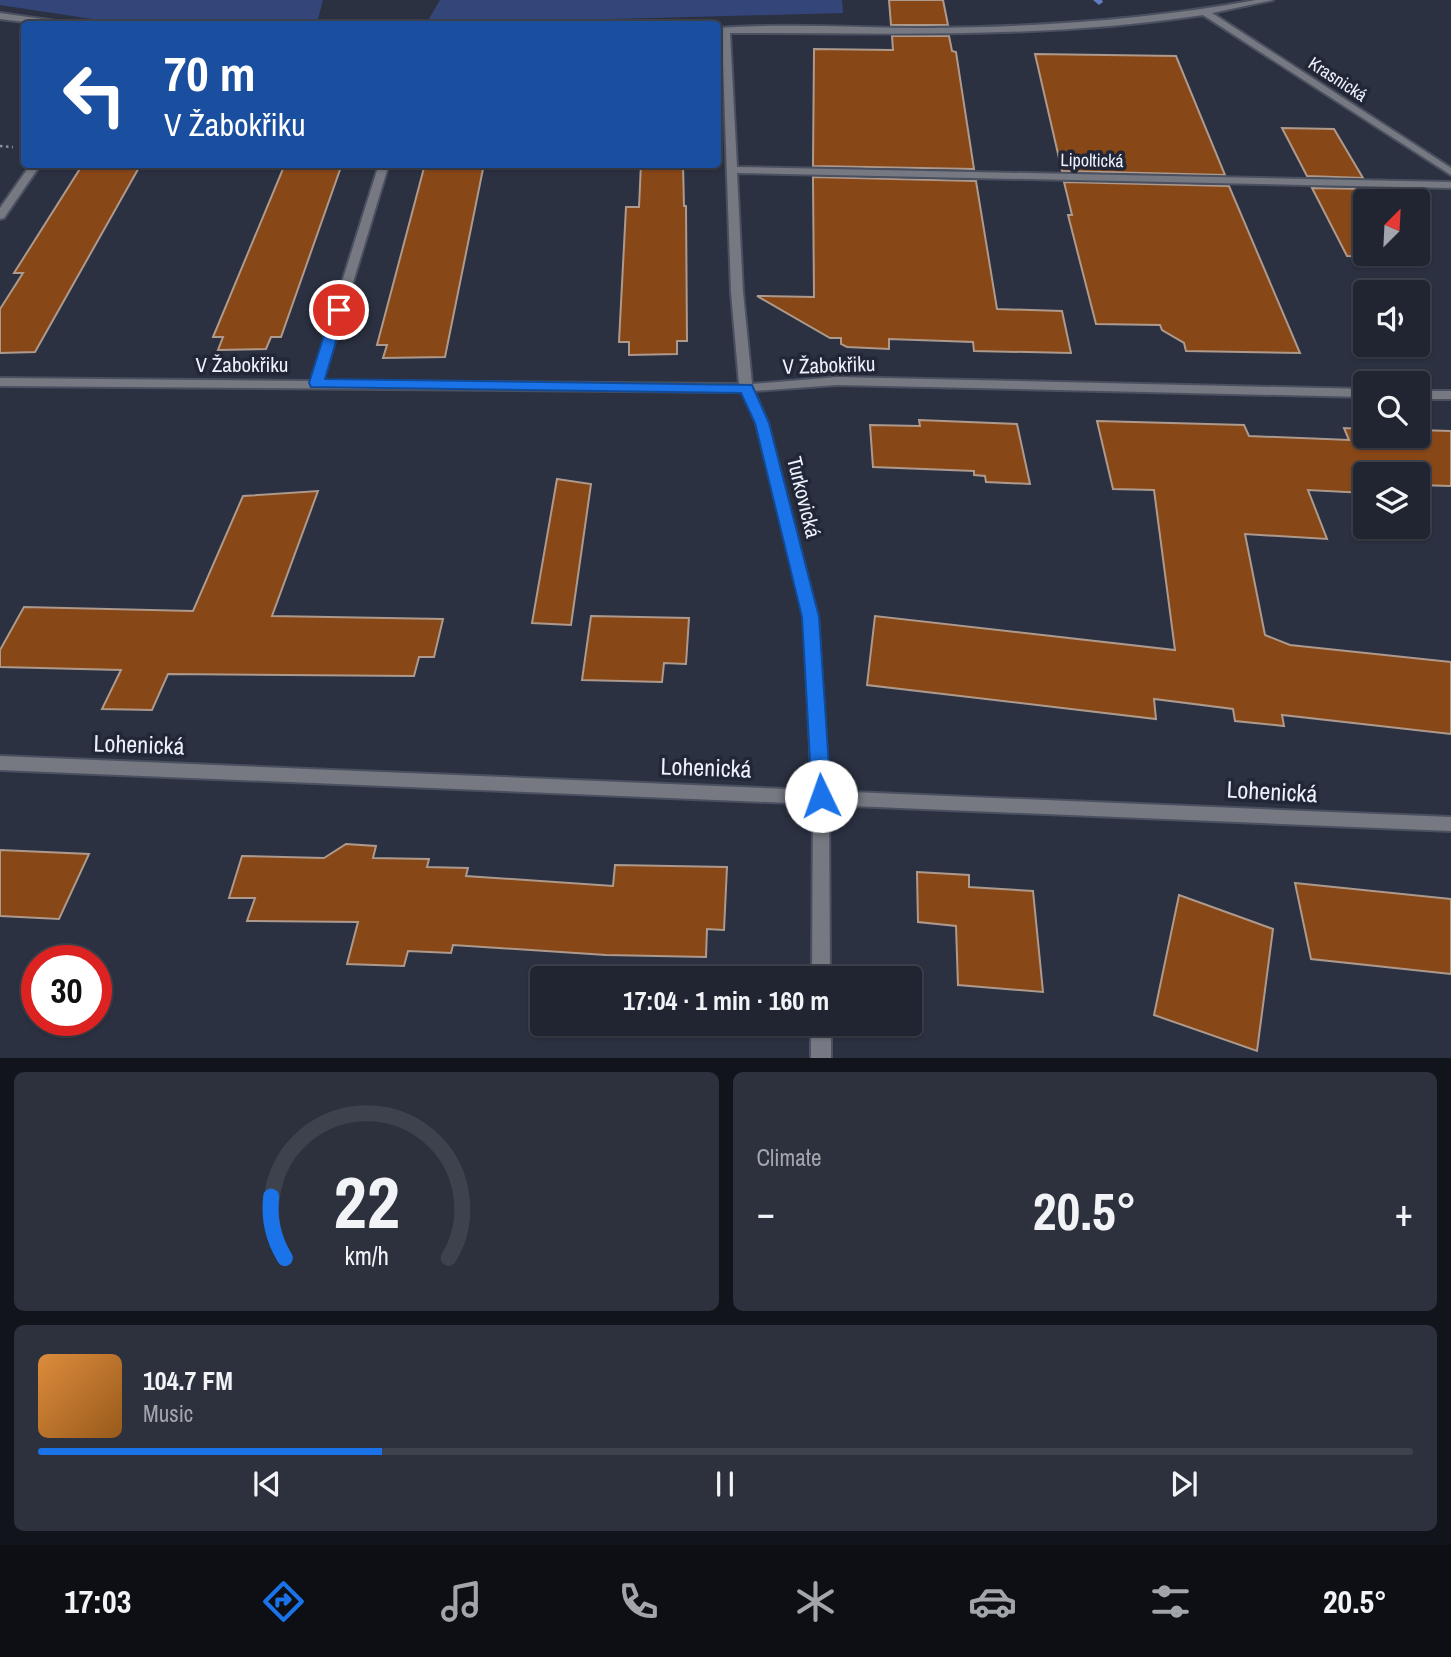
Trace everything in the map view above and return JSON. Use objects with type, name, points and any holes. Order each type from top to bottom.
[{"type":"street","points":[[722,30],[1055,28],[1207,14],[1269,0]]},
{"type":"street","name":"Krasnická","points":[[1207,14],[1451,172]]},
{"type":"street","points":[[0,16],[34,21]]},
{"type":"street","name":"Turkovická","points":[[722,30],[737,292],[747,388],[762,423],[811,617],[821,796],[821,966]]},
{"type":"street","points":[[0,216],[33,168]]},
{"type":"street","points":[[316,383],[383,168]]},
{"type":"street","name":"Lipoltická","points":[[732,170],[1451,185]]},
{"type":"street","name":"V Žabokřiku","points":[[0,382],[747,388],[837,381],[1353,393]]},
{"type":"street","points":[[1430,395],[1451,395]]},
{"type":"street","name":"Lohenická","points":[[0,763],[1451,824]]},
{"type":"street","points":[[821,1036],[821,1058]]},
{"type":"shaded area","points":[[0,0],[323,0],[318,21],[105,21],[0,5]]},
{"type":"shaded area","points":[[440,0],[842,0],[843,13],[540,21],[428,21]]},
{"type":"building","points":[[889,0],[943,0],[948,25],[891,25]]},
{"type":"building","points":[[892,36],[949,36],[952,51],[956,52],[974,169],[813,166],[814,49],[893,50]]},
{"type":"building","points":[[1035,54],[1176,56],[1225,175],[1062,171]]},
{"type":"building","points":[[1282,128],[1334,129],[1363,178],[1307,176]]},
{"type":"building","points":[[80,168],[139,168],[35,352],[0,353],[0,309],[23,273],[14,273]]},
{"type":"building","points":[[283,168],[341,168],[281,337],[271,337],[266,349],[218,350],[223,337],[213,337]]},
{"type":"building","points":[[424,168],[483,168],[445,357],[383,358],[387,345],[377,345]]},
{"type":"building","points":[[641,168],[683,168],[687,341],[677,341],[677,354],[629,355],[629,342],[619,342],[626,207],[639,207]]},
{"type":"building","points":[[813,177],[976,181],[997,309],[1062,311],[1071,353],[974,351],[973,342],[889,339],[889,349],[847,347],[841,344],[841,338],[830,338],[757,296],[814,297]]},
{"type":"building","points":[[1064,182],[1229,186],[1300,353],[1186,351],[1184,343],[1162,330],[1160,325],[1096,324],[1068,215],[1072,215]]},
{"type":"building","points":[[1312,188],[1369,189],[1353,189],[1353,256],[1347,256]]},
{"type":"building","points":[[919,420],[1017,424],[1030,484],[986,482],[985,476],[974,475],[974,471],[873,467],[870,425],[920,426]]},
{"type":"building","points":[[1097,421],[1244,425],[1249,436],[1349,440],[1344,428],[1353,428],[1353,448],[1430,448],[1430,430],[1451,431],[1451,486],[1430,485],[1430,462],[1353,462],[1353,492],[1308,490],[1327,539],[1245,534],[1265,635],[1290,645],[1451,662],[1451,734],[1282,715],[1284,726],[1235,721],[1233,709],[1154,699],[1156,719],[867,685],[875,616],[1175,650],[1154,490],[1113,489]]},
{"type":"building","points":[[557,479],[591,484],[571,625],[532,623]]},
{"type":"building","points":[[318,491],[272,616],[443,619],[434,657],[419,657],[414,676],[168,674],[152,710],[102,709],[121,670],[0,667],[0,650],[24,607],[193,611],[243,496]]},
{"type":"building","points":[[591,616],[689,618],[686,664],[664,663],[662,682],[582,680]]},
{"type":"building","points":[[346,844],[376,846],[373,858],[429,859],[427,867],[468,868],[466,876],[613,886],[615,865],[727,867],[724,930],[707,929],[706,957],[606,955],[453,945],[451,953],[408,951],[404,966],[347,964],[358,922],[247,921],[255,898],[229,898],[242,856],[324,858]]},
{"type":"building","points":[[0,850],[89,854],[59,919],[0,916]]},
{"type":"building","points":[[917,872],[969,875],[969,887],[1033,891],[1043,992],[958,985],[956,926],[918,922]]},
{"type":"building","points":[[1295,883],[1451,899],[1451,974],[1311,959]]},
{"type":"building","points":[[1179,895],[1273,929],[1257,1051],[1154,1015]]},
{"type":"route","points":[[339,310],[316,383],[747,388],[762,423],[811,617],[821,796]]}]
